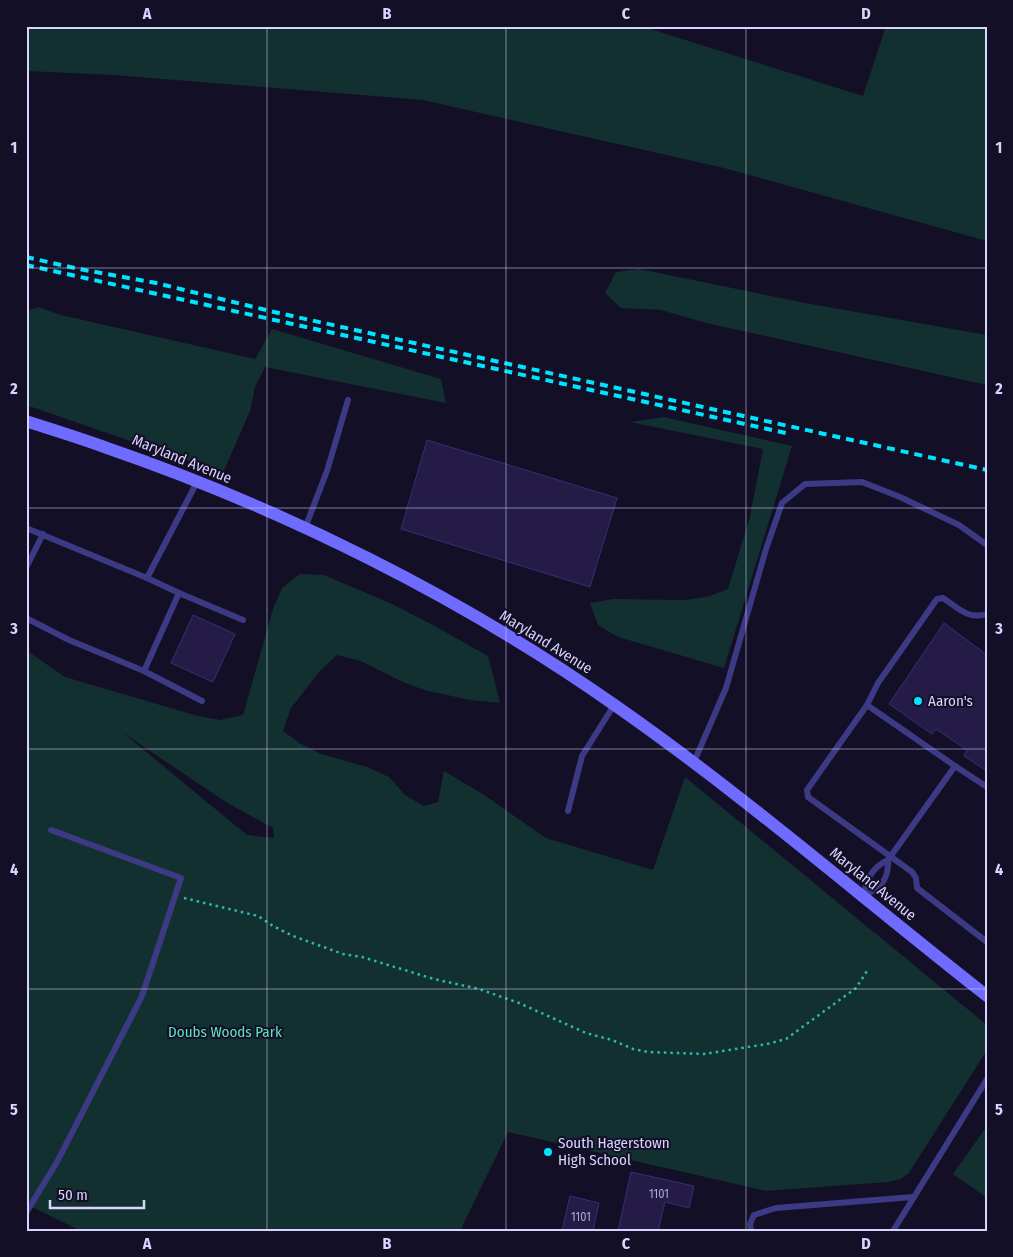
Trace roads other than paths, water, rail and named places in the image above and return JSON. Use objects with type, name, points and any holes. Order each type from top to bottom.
[{"type":"main road","name":"Maryland Avenue","points":[[26,421],[108,448],[197,482],[305,528],[422,587],[525,646],[614,705],[694,762],[987,996]]},
{"type":"lane","points":[[305,528],[327,471],[348,400]]},
{"type":"lane","points":[[147,578],[197,482]]},
{"type":"lane","points":[[694,762],[726,688],[766,549],[782,503],[805,484],[862,482],[900,497],[959,525],[987,545]]},
{"type":"lane","points":[[26,528],[243,620]]},
{"type":"lane","points":[[26,568],[43,534]]},
{"type":"lane","points":[[144,671],[179,593]]},
{"type":"lane","points":[[987,614],[969,616],[943,598],[937,599],[878,683],[867,705],[807,790],[808,797],[889,858],[912,872],[916,878],[917,888],[987,942]]},
{"type":"lane","points":[[26,618],[69,640],[144,671],[202,701]]},
{"type":"lane","points":[[568,811],[582,756],[614,705]]},
{"type":"lane","points":[[867,705],[987,787]]},
{"type":"lane","points":[[863,897],[867,879],[879,864],[889,858],[955,766]]},
{"type":"lane","points":[[26,1212],[57,1162],[142,996],[181,878],[51,830]]},
{"type":"lane","points":[[863,897],[877,888],[888,872],[889,858]]},
{"type":"lane","points":[[893,1231],[987,1079]]},
{"type":"lane","points":[[751,1231],[750,1224],[754,1215],[776,1208],[913,1197]]},
{"type":"railway","points":[[26,257],[156,283],[274,312],[987,470]]},
{"type":"railway","points":[[26,265],[790,434]]},
{"type":"place","name":"Aaron's","points":[[918,701]]},
{"type":"place","name":"South Hagerstown High School","points":[[548,1152]]},
{"type":"park label","name":"Doubs Woods Park","points":[[225,1032]]}]
